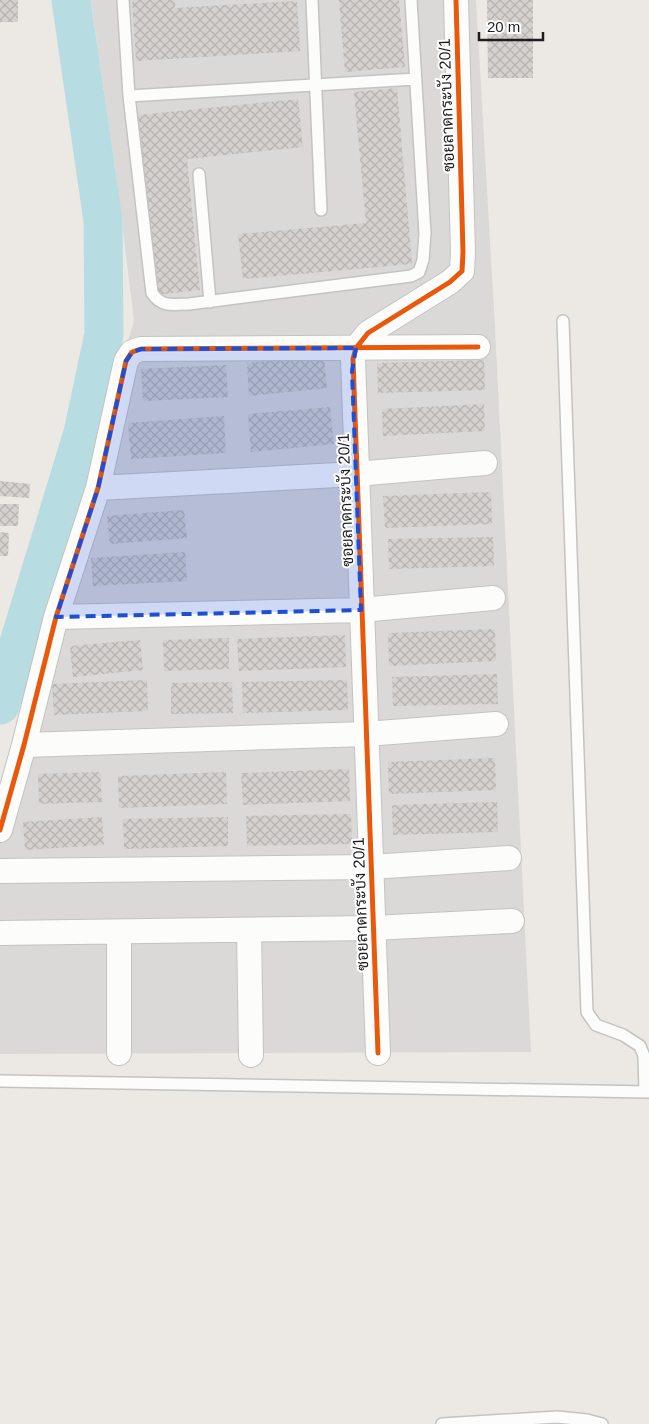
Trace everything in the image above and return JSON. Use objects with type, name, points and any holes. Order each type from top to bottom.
[{"type":"street","name":"ซอยลาดกระบัง 20/1","points":[[378,1054],[352,371],[356,348],[368,333],[450,282],[462,271],[456,0]]},
{"type":"street","points":[[0,830],[24,745],[56,617],[98,488],[126,361],[132,352],[141,348],[478,347]]},
{"type":"street","points":[[98,488],[356,474],[485,463]]},
{"type":"street","points":[[56,617],[361,610],[493,598]]},
{"type":"street","points":[[24,745],[366,734],[496,724]]},
{"type":"street","points":[[0,871],[371,866],[508,858]]},
{"type":"street","points":[[0,933],[373,928],[512,921]]},
{"type":"street","points":[[249,930],[251,1054]]},
{"type":"street","points":[[119,932],[119,1053]]},
{"type":"lane","points":[[123,0],[129,96],[152,294],[158,301],[166,304],[210,302],[411,276],[419,272],[423,260],[425,234],[411,0]]},
{"type":"lane","points":[[312,0],[321,210]]},
{"type":"lane","points":[[129,96],[416,79]]},
{"type":"lane","points":[[199,174],[210,302]]},
{"type":"lane","points":[[0,1081],[647,1092],[644,1056],[640,1046],[623,1035],[596,1024],[587,1012],[563,321]]},
{"type":"lane","points":[[442,1424],[556,1417],[587,1420],[602,1424]]},
{"type":"highlighted area","points":[[356,348],[352,371],[361,610],[56,617],[98,488],[126,361],[132,352],[141,349]]},
{"type":"shaded area","points":[[91,0],[476,0],[495,327],[531,1052],[0,1054],[0,787],[67,535],[134,321]]},
{"type":"building","points":[[0,0],[18,0],[18,22],[0,22]]},
{"type":"building","points":[[132,0],[175,0],[175,8],[297,1],[300,51],[136,61]]},
{"type":"building","points":[[339,0],[399,0],[405,67],[345,72]]},
{"type":"building","points":[[487,0],[533,0],[533,78],[488,78]]},
{"type":"building","points":[[397,88],[412,264],[243,279],[238,234],[366,223],[354,92]]},
{"type":"building","points":[[298,99],[303,147],[187,159],[200,290],[156,295],[138,115]]},
{"type":"building","points":[[324,356],[327,388],[249,396],[247,363]]},
{"type":"building","points":[[484,360],[485,390],[378,393],[377,363]]},
{"type":"building","points":[[226,365],[228,397],[143,401],[141,369]]},
{"type":"building","points":[[484,404],[485,431],[383,436],[382,409]]},
{"type":"building","points":[[330,407],[334,444],[251,452],[248,414]]},
{"type":"building","points":[[224,416],[226,453],[131,459],[128,423]]},
{"type":"building","points":[[0,481],[30,484],[29,498],[0,496]]},
{"type":"building","points":[[491,492],[492,524],[385,528],[383,496]]},
{"type":"building","points":[[0,504],[19,504],[18,526],[0,526]]},
{"type":"building","points":[[184,510],[187,538],[110,544],[107,516]]},
{"type":"building","points":[[0,532],[9,533],[8,556],[0,556]]},
{"type":"building","points":[[493,537],[494,566],[389,569],[388,539]]},
{"type":"building","points":[[185,552],[187,581],[93,586],[91,558]]},
{"type":"building","points":[[495,629],[496,661],[389,666],[388,633]]},
{"type":"building","points":[[345,635],[346,667],[239,671],[237,639]]},
{"type":"building","points":[[229,638],[229,669],[164,671],[163,640]]},
{"type":"building","points":[[140,640],[143,670],[73,677],[70,646]]},
{"type":"building","points":[[497,674],[498,704],[393,706],[392,677]]},
{"type":"building","points":[[147,680],[148,711],[54,715],[52,684]]},
{"type":"building","points":[[347,680],[348,710],[243,713],[242,682]]},
{"type":"building","points":[[232,682],[233,713],[171,714],[171,683]]},
{"type":"building","points":[[495,758],[496,790],[389,794],[388,762]]},
{"type":"building","points":[[349,769],[350,801],[243,805],[241,773]]},
{"type":"building","points":[[100,772],[102,802],[39,804],[38,774]]},
{"type":"building","points":[[226,772],[227,804],[119,808],[118,776]]},
{"type":"building","points":[[497,802],[498,832],[393,835],[392,805]]},
{"type":"building","points":[[351,814],[352,844],[247,846],[246,816]]},
{"type":"building","points":[[102,817],[104,845],[25,850],[23,822]]},
{"type":"building","points":[[228,817],[228,846],[124,849],[123,819]]},
{"type":"waterway","points":[[0,705],[83,433],[104,334],[103,221],[71,0]]},
{"type":"cycle path","points":[[378,1053],[353,359],[356,348],[368,333],[450,282],[462,271],[456,0]]},
{"type":"cycle path","points":[[0,830],[24,745],[56,617],[98,488],[126,361],[132,352],[141,349],[478,347]]}]
